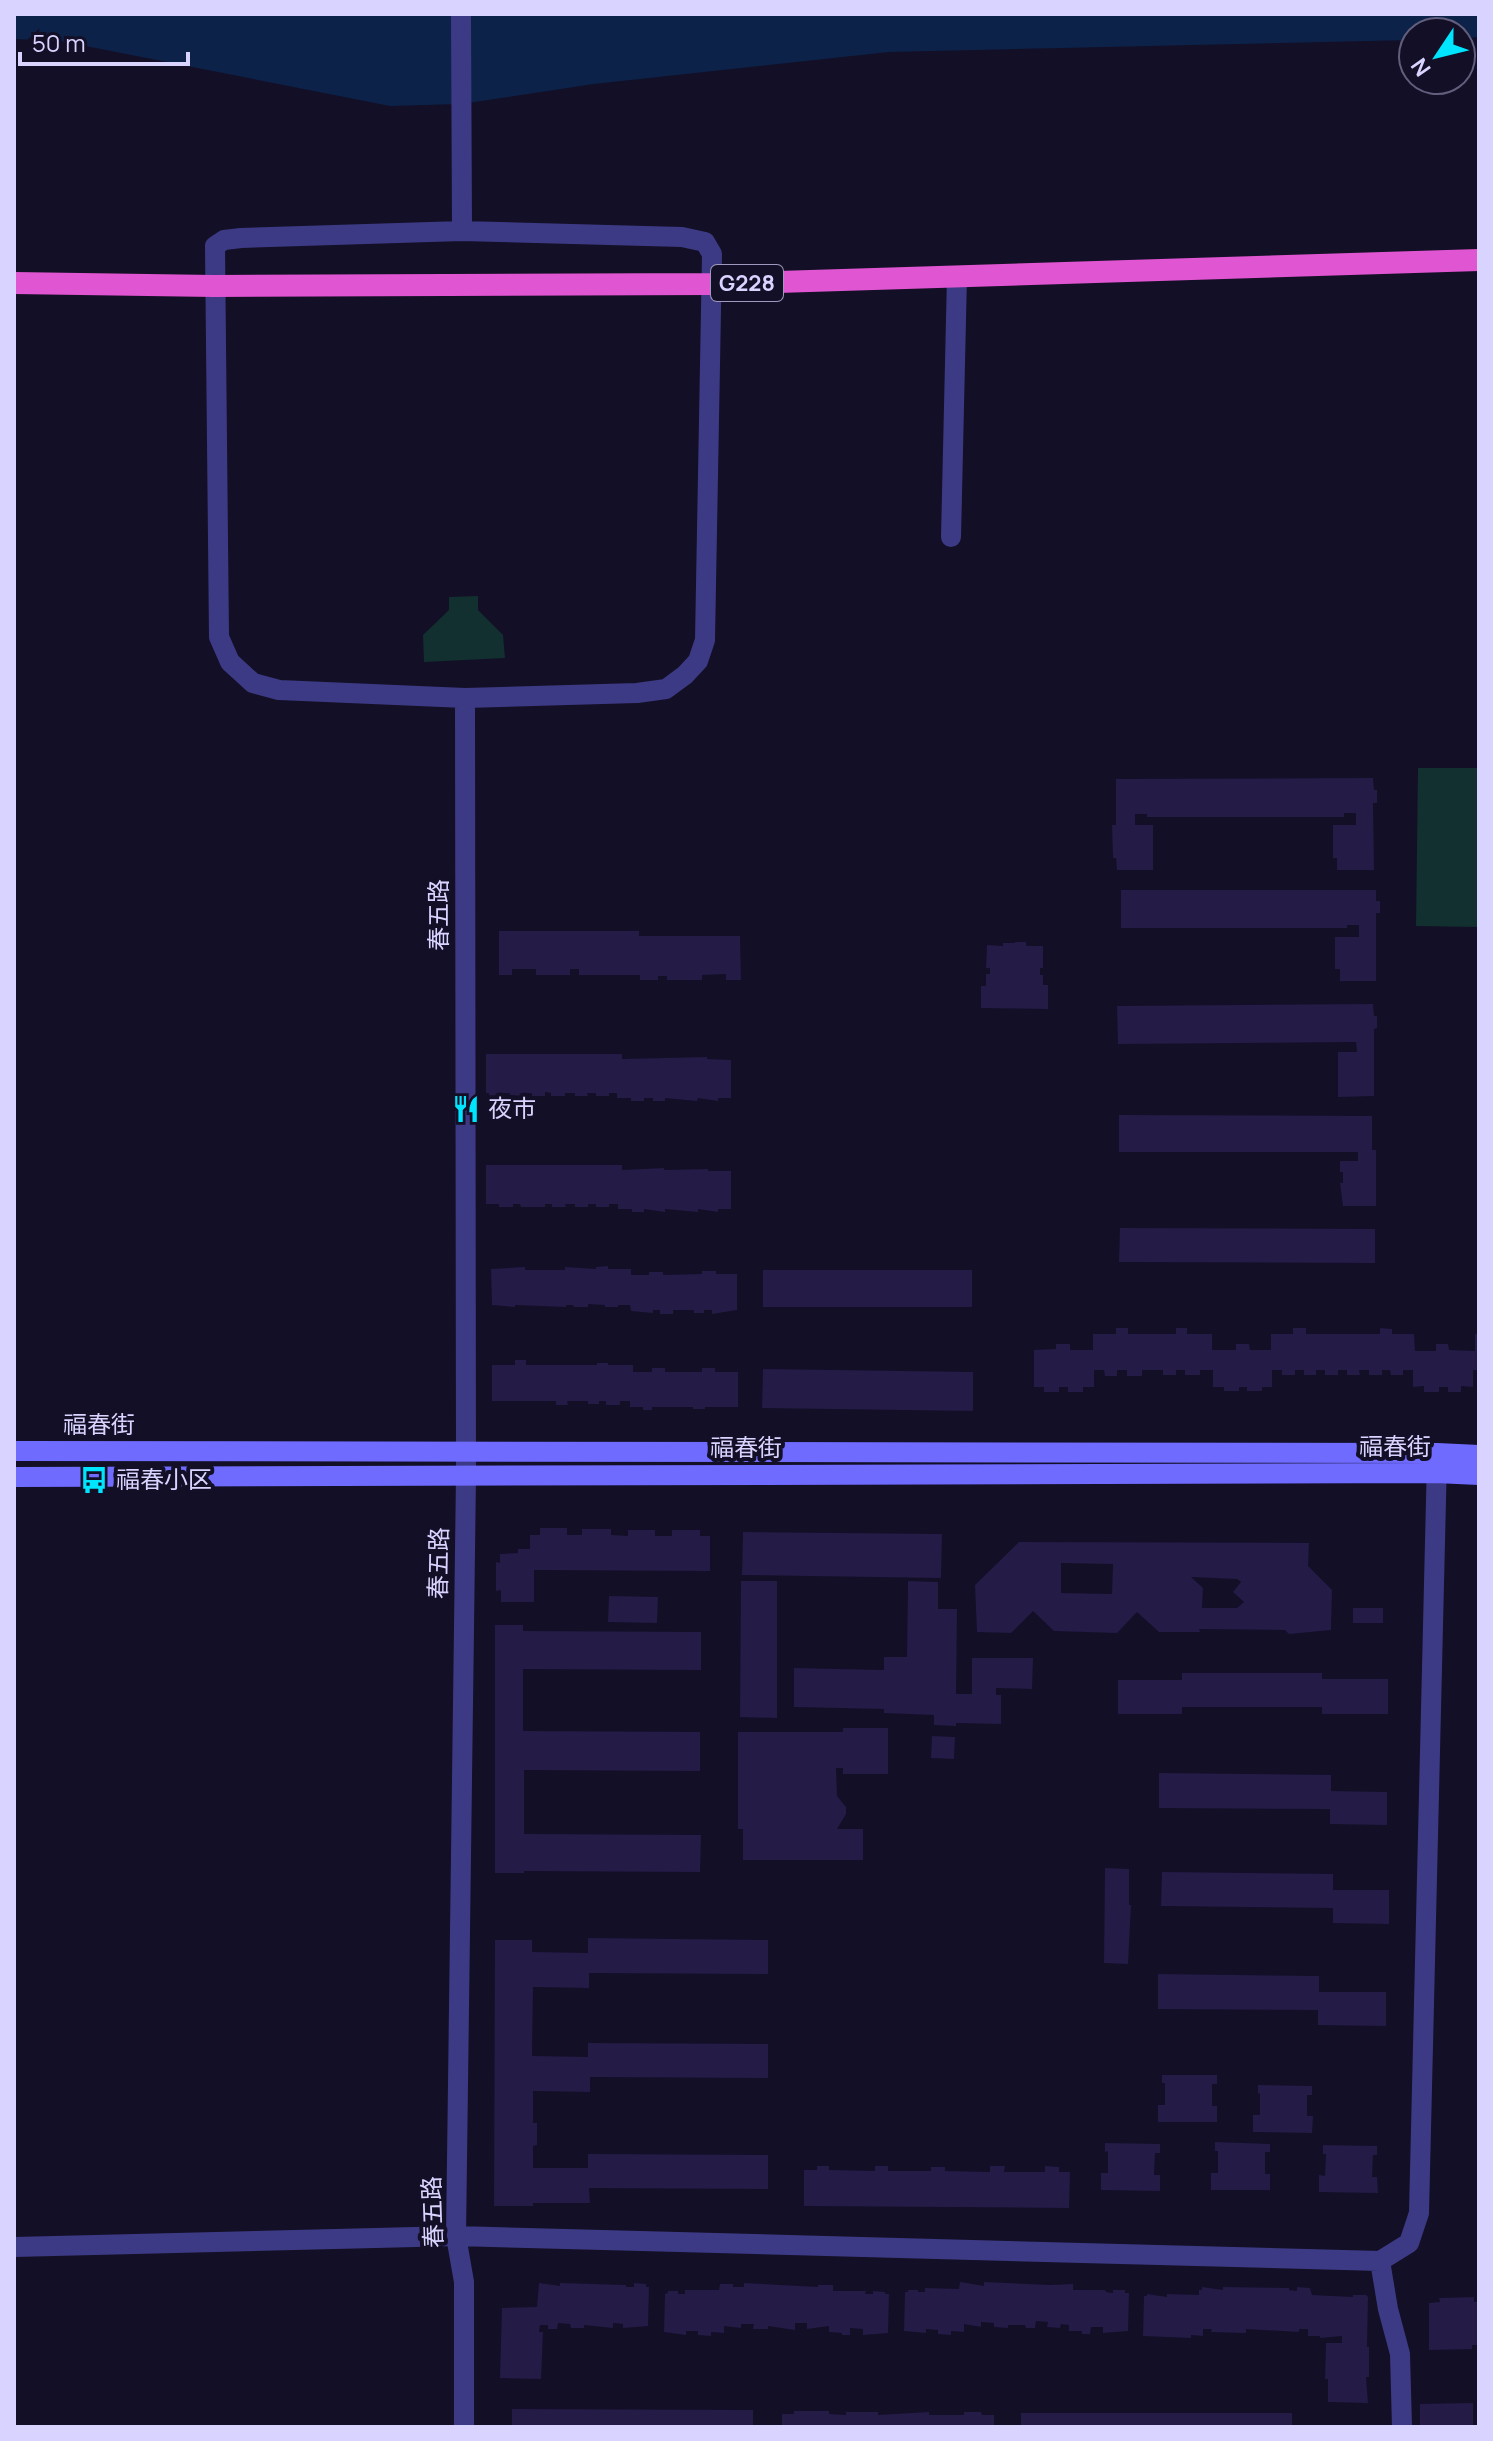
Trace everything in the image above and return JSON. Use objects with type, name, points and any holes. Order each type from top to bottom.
[{"type":"highway","name":"G228","points":[[14,283],[214,286],[712,284],[1479,260]]},
{"type":"main road","name":"福春街","points":[[14,1451],[466,1451],[1436,1463],[1479,1475]]},
{"type":"main road","name":"福春街","points":[[14,1477],[466,1475],[1436,1463],[1479,1455]]},
{"type":"street","points":[[461,14],[462,231]]},
{"type":"street","points":[[462,231],[682,237],[705,242],[712,254],[705,640],[698,661],[666,689],[637,693],[465,698],[279,690],[253,683],[230,662],[219,637],[215,246],[224,240],[241,238],[462,231]]},
{"type":"street","points":[[951,537],[957,276]]},
{"type":"street","name":"春五路","points":[[464,2427],[464,2282],[456,2236],[466,1475],[465,698]]},
{"type":"street","points":[[14,2247],[456,2236],[1380,2261],[1409,2243],[1419,2213],[1436,1463]]},
{"type":"street","points":[[1380,2261],[1400,2354],[1402,2427]]},
{"type":"green space","points":[[478,596],[478,610],[503,635],[505,658],[424,662],[423,635],[449,610],[449,597]]},
{"type":"green space","points":[[1418,768],[1479,768],[1479,927],[1416,926]]},
{"type":"water","points":[[14,14],[1479,14],[1477,37],[1477,16],[1397,16],[1397,40],[889,52],[594,84],[461,104],[390,106],[60,41],[14,39]]},
{"type":"building","points":[[1373,778],[1374,790],[1377,790],[1377,803],[1373,803],[1374,870],[1337,870],[1337,858],[1333,858],[1333,825],[1356,825],[1356,813],[1344,813],[1344,817],[1147,817],[1147,814],[1135,814],[1135,825],[1153,825],[1153,870],[1117,870],[1116,858],[1113,858],[1116,779]]},
{"type":"building","points":[[1121,890],[1376,890],[1380,913],[1376,913],[1376,981],[1340,981],[1340,969],[1335,969],[1335,937],[1359,937],[1359,925],[1347,925],[1347,928],[1121,928]]},
{"type":"building","points":[[499,931],[639,931],[639,936],[740,936],[741,980],[726,980],[726,974],[702,975],[702,980],[667,980],[667,976],[658,976],[658,980],[640,980],[640,975],[579,975],[579,969],[570,969],[570,975],[536,975],[536,969],[512,969],[512,975],[499,975]]},
{"type":"building","points":[[1026,942],[1026,946],[1043,946],[1040,975],[1043,975],[1043,985],[1048,985],[1048,1009],[981,1008],[981,986],[986,986],[986,974],[990,974],[990,968],[986,968],[987,945],[1003,946],[1003,943]]},
{"type":"building","points":[[1373,1004],[1374,1016],[1377,1016],[1377,1028],[1374,1029],[1374,1096],[1338,1097],[1338,1052],[1357,1052],[1356,1042],[1118,1044],[1117,1006]]},
{"type":"building","points":[[486,1054],[622,1054],[622,1059],[707,1057],[731,1060],[731,1098],[718,1098],[718,1101],[698,1098],[697,1101],[665,1098],[665,1101],[653,1101],[653,1098],[644,1098],[644,1101],[631,1101],[631,1098],[617,1098],[617,1093],[609,1093],[609,1096],[565,1093],[565,1096],[551,1096],[551,1093],[545,1092],[545,1096],[503,1093],[502,1096],[489,1096],[486,1093]]},
{"type":"building","points":[[1119,1115],[1372,1116],[1372,1150],[1376,1150],[1376,1206],[1343,1206],[1340,1161],[1358,1161],[1358,1152],[1119,1152]]},
{"type":"building","points":[[486,1165],[622,1165],[622,1170],[731,1171],[731,1209],[718,1209],[718,1212],[698,1209],[698,1212],[665,1209],[665,1212],[644,1209],[644,1212],[632,1212],[632,1209],[618,1209],[618,1204],[609,1204],[609,1207],[565,1204],[566,1207],[552,1207],[552,1204],[545,1204],[545,1207],[521,1207],[520,1204],[513,1204],[513,1207],[499,1207],[499,1204],[486,1204]]},
{"type":"building","points":[[1120,1228],[1375,1229],[1375,1263],[1119,1262]]},
{"type":"building","points":[[608,1266],[608,1269],[631,1269],[631,1275],[649,1275],[649,1272],[663,1272],[663,1275],[702,1274],[702,1271],[737,1274],[737,1310],[712,1314],[712,1310],[694,1313],[694,1310],[673,1310],[673,1314],[660,1314],[660,1310],[653,1310],[653,1313],[631,1311],[630,1305],[492,1305],[491,1269],[525,1267],[525,1270],[565,1270],[565,1267],[596,1269]]},
{"type":"building","points":[[763,1270],[972,1270],[972,1307],[763,1307]]},
{"type":"building","points":[[1116,1328],[1128,1328],[1128,1334],[1176,1334],[1176,1328],[1187,1328],[1187,1334],[1212,1334],[1212,1350],[1236,1350],[1236,1344],[1249,1344],[1250,1350],[1271,1350],[1271,1334],[1293,1334],[1293,1328],[1306,1328],[1306,1334],[1380,1334],[1380,1328],[1392,1329],[1392,1334],[1414,1334],[1415,1351],[1436,1351],[1436,1344],[1448,1344],[1449,1350],[1475,1351],[1475,1334],[1479,1334],[1479,1370],[1473,1370],[1473,1387],[1461,1386],[1461,1392],[1448,1392],[1448,1387],[1439,1387],[1439,1392],[1424,1392],[1424,1386],[1413,1387],[1413,1370],[1403,1370],[1403,1375],[1391,1375],[1390,1370],[1382,1370],[1382,1375],[1369,1375],[1369,1370],[1359,1370],[1360,1375],[1347,1375],[1347,1370],[1338,1370],[1338,1375],[1325,1375],[1325,1370],[1316,1370],[1316,1375],[1304,1375],[1304,1370],[1295,1370],[1295,1375],[1282,1375],[1282,1370],[1272,1370],[1272,1387],[1262,1387],[1262,1391],[1247,1391],[1247,1387],[1239,1387],[1239,1391],[1224,1391],[1224,1387],[1213,1387],[1213,1370],[1200,1370],[1200,1375],[1185,1375],[1185,1370],[1176,1370],[1176,1375],[1163,1375],[1163,1370],[1142,1370],[1142,1376],[1127,1376],[1127,1370],[1117,1370],[1117,1376],[1105,1376],[1104,1370],[1094,1370],[1094,1387],[1083,1387],[1083,1392],[1068,1392],[1068,1387],[1059,1387],[1059,1392],[1044,1392],[1044,1387],[1034,1387],[1034,1350],[1056,1349],[1056,1344],[1070,1344],[1070,1350],[1093,1350],[1093,1334],[1116,1334]]},
{"type":"building","points":[[515,1360],[526,1360],[526,1365],[633,1365],[633,1372],[665,1368],[665,1372],[702,1372],[702,1368],[715,1368],[715,1372],[738,1372],[738,1407],[652,1407],[652,1410],[643,1410],[643,1407],[630,1407],[630,1401],[620,1401],[620,1405],[606,1405],[606,1401],[588,1404],[588,1401],[567,1401],[568,1405],[556,1405],[556,1401],[492,1401],[492,1365],[515,1365]]},
{"type":"building","points":[[763,1369],[973,1372],[973,1411],[762,1408]]},
{"type":"building","points":[[540,1528],[567,1528],[567,1535],[582,1535],[582,1529],[611,1529],[611,1535],[628,1536],[628,1530],[655,1530],[655,1536],[672,1536],[672,1530],[700,1530],[700,1536],[710,1536],[710,1571],[534,1570],[534,1602],[501,1602],[501,1590],[496,1591],[496,1562],[500,1563],[500,1554],[530,1549],[530,1535],[540,1535]]},
{"type":"building","points":[[743,1532],[942,1534],[941,1578],[742,1575]]},
{"type":"building","points":[[1019,1542],[1309,1543],[1308,1566],[1332,1590],[1331,1630],[1289,1634],[1285,1630],[1159,1632],[1137,1612],[1117,1633],[1054,1631],[1033,1611],[1011,1633],[977,1632],[975,1585]],"holes":[[[1061,1563],[1113,1564],[1112,1594],[1061,1593]],[[1191,1577],[1237,1579],[1241,1582],[1233,1592],[1244,1602],[1237,1608],[1202,1608],[1203,1588]]]},
{"type":"building","points":[[741,1581],[777,1581],[777,1718],[740,1717]]},
{"type":"building","points":[[908,1581],[938,1582],[938,1609],[957,1609],[956,1694],[972,1694],[972,1658],[1033,1658],[1032,1689],[996,1688],[996,1695],[1001,1695],[1001,1724],[934,1725],[934,1715],[884,1713],[884,1709],[794,1707],[794,1668],[884,1670],[884,1657],[907,1657]]},
{"type":"building","points":[[609,1596],[658,1597],[657,1623],[608,1622]]},
{"type":"building","points":[[1353,1608],[1383,1608],[1383,1623],[1353,1623]]},
{"type":"building","points":[[495,1625],[523,1625],[523,1631],[701,1632],[701,1670],[523,1669],[523,1731],[700,1732],[700,1771],[524,1770],[524,1834],[701,1835],[700,1872],[495,1873]]},
{"type":"building","points":[[1182,1673],[1322,1673],[1322,1679],[1388,1679],[1388,1714],[1322,1714],[1322,1707],[1182,1707],[1182,1714],[1118,1714],[1118,1680],[1182,1680]]},
{"type":"building","points":[[843,1728],[888,1728],[888,1774],[843,1774],[843,1768],[836,1768],[837,1796],[846,1807],[846,1814],[837,1829],[863,1829],[863,1860],[743,1860],[743,1829],[738,1829],[738,1732],[843,1732]]},
{"type":"building","points":[[932,1736],[955,1737],[954,1759],[931,1758]]},
{"type":"building","points":[[1159,1773],[1331,1775],[1331,1791],[1387,1792],[1387,1825],[1330,1824],[1330,1809],[1159,1808]]},
{"type":"building","points":[[1105,1868],[1129,1869],[1128,1964],[1104,1963]]},
{"type":"building","points":[[1162,1872],[1333,1874],[1333,1890],[1389,1890],[1389,1924],[1333,1923],[1333,1908],[1161,1906]]},
{"type":"building","points":[[588,1938],[768,1940],[768,1974],[589,1973],[589,1988],[533,1987],[532,2056],[588,2057],[588,2043],[768,2044],[768,2078],[590,2077],[590,2092],[533,2091],[537,2145],[533,2146],[533,2168],[588,2168],[588,2154],[768,2155],[768,2189],[589,2188],[590,2203],[494,2206],[495,1940],[532,1940],[532,1952],[588,1953]]},
{"type":"building","points":[[1158,1974],[1319,1976],[1319,1992],[1386,1992],[1386,2026],[1318,2025],[1318,2010],[1158,2009]]},
{"type":"building","points":[[1162,2075],[1217,2075],[1217,2084],[1212,2084],[1212,2106],[1217,2106],[1217,2122],[1158,2122],[1158,2105],[1165,2105]]},
{"type":"building","points":[[1258,2085],[1312,2086],[1312,2095],[1307,2095],[1307,2116],[1313,2116],[1312,2133],[1253,2132],[1253,2115],[1260,2115]]},
{"type":"building","points":[[1215,2142],[1270,2144],[1270,2152],[1265,2152],[1265,2174],[1270,2174],[1270,2190],[1211,2190],[1211,2173],[1218,2173]]},
{"type":"building","points":[[1105,2143],[1160,2144],[1160,2153],[1155,2153],[1154,2175],[1160,2175],[1160,2191],[1101,2190],[1101,2173],[1108,2173]]},
{"type":"building","points":[[1323,2145],[1377,2146],[1377,2155],[1373,2155],[1372,2177],[1377,2177],[1378,2193],[1319,2192],[1319,2175],[1325,2176],[1326,2154],[1323,2154]]},
{"type":"building","points":[[817,2166],[829,2166],[829,2170],[875,2171],[875,2166],[888,2166],[888,2171],[931,2171],[931,2167],[945,2167],[945,2171],[990,2172],[990,2166],[1005,2166],[1004,2172],[1045,2172],[1045,2166],[1059,2167],[1059,2172],[1070,2172],[1069,2208],[804,2206],[804,2170],[817,2170]]},
{"type":"building","points":[[960,2282],[984,2286],[984,2282],[1073,2284],[1073,2290],[1113,2293],[1113,2290],[1125,2290],[1129,2293],[1128,2331],[1103,2333],[1103,2327],[1091,2327],[1090,2334],[1082,2334],[1082,2331],[1069,2331],[1069,2325],[1047,2327],[1048,2322],[1036,2321],[1035,2328],[1026,2328],[1025,2325],[994,2327],[994,2323],[981,2322],[981,2327],[964,2324],[964,2332],[951,2331],[951,2335],[938,2334],[938,2330],[926,2329],[926,2333],[904,2331],[905,2292],[925,2292],[925,2288],[959,2289]]},
{"type":"building","points":[[539,2283],[626,2287],[634,2287],[634,2283],[646,2284],[649,2287],[648,2326],[623,2328],[623,2324],[613,2323],[613,2328],[584,2325],[584,2328],[571,2328],[570,2324],[558,2323],[557,2329],[548,2329],[548,2325],[540,2325],[539,2332],[543,2332],[541,2379],[500,2378],[502,2308],[537,2307]]},
{"type":"building","points":[[744,2283],[833,2285],[833,2291],[885,2292],[889,2294],[888,2333],[863,2335],[863,2329],[850,2328],[850,2335],[842,2335],[829,2332],[829,2326],[807,2329],[807,2323],[795,2323],[795,2330],[768,2326],[768,2329],[753,2329],[754,2324],[741,2324],[741,2328],[724,2326],[724,2333],[711,2332],[711,2336],[698,2335],[698,2331],[686,2331],[686,2335],[664,2332],[665,2294],[668,2291],[685,2294],[685,2290],[719,2290],[720,2284],[744,2287]]},
{"type":"building","points":[[1202,2287],[1223,2290],[1223,2287],[1289,2288],[1297,2291],[1297,2287],[1310,2288],[1312,2295],[1366,2295],[1368,2403],[1328,2402],[1326,2343],[1342,2343],[1342,2336],[1308,2336],[1308,2329],[1299,2329],[1299,2332],[1246,2329],[1246,2333],[1203,2329],[1203,2336],[1191,2335],[1191,2338],[1143,2336],[1144,2296],[1199,2295]]},
{"type":"building","points":[[1474,2297],[1474,2302],[1479,2302],[1479,2345],[1472,2345],[1472,2349],[1429,2350],[1429,2303],[1440,2302],[1439,2298]]},
{"type":"building","points":[[1473,2403],[1473,2427],[1420,2427],[1420,2404]]},
{"type":"building","points":[[512,2409],[753,2410],[753,2427],[512,2427]]},
{"type":"building","points":[[794,2411],[829,2411],[829,2414],[846,2415],[846,2412],[964,2415],[964,2412],[981,2412],[982,2415],[994,2415],[994,2427],[782,2427],[782,2414],[794,2414]]},
{"type":"building","points":[[1021,2413],[1292,2413],[1292,2427],[1021,2427]]},
{"type":"place","name":"夜市","points":[[466,1109]]},
{"type":"place","name":"福春小区","points":[[94,1480]]}]
